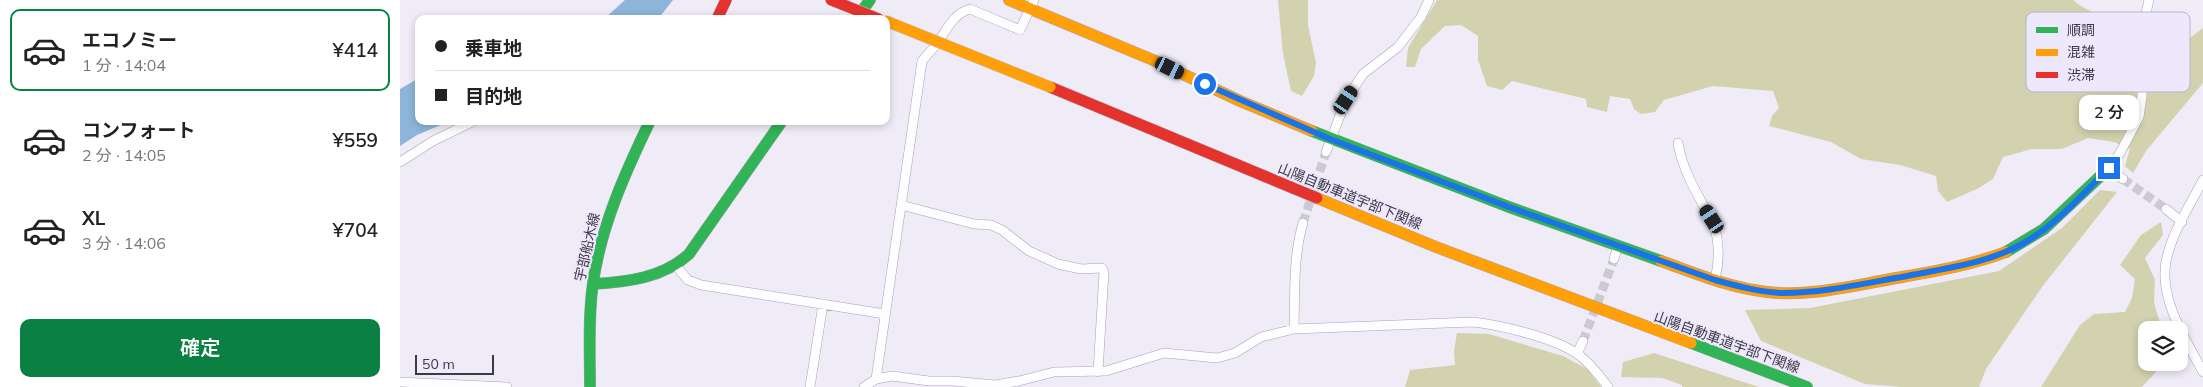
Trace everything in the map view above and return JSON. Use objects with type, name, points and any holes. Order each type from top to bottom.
[{"type":"main road","points":[[719,15],[726,0]]},
{"type":"main road","points":[[831,0],[869,15]]},
{"type":"main road","points":[[859,15],[870,0]]},
{"type":"main road","points":[[1009,0],[1033,4],[1240,101],[1330,139],[1618,246],[1715,280],[1758,290],[1781,293],[1822,291],[1975,262],[2014,248],[2038,234],[2109,168]]},
{"type":"main road","name":"山陽自動車道宇部下関線","points":[[890,23],[1436,247],[1807,387]]},
{"type":"main road","name":"宇部船木線","points":[[590,387],[593,284],[599,251],[611,209],[622,180],[648,125]]},
{"type":"main road","points":[[593,284],[630,282],[676,266],[689,254],[703,235],[779,125]]},
{"type":"street","points":[[1326,152],[1346,100],[1363,74],[1398,46],[1421,17],[1429,0]]},
{"type":"street","points":[[876,379],[922,61],[936,46],[954,18],[962,11],[970,9],[1020,30],[1033,4]]},
{"type":"street","points":[[2123,179],[2109,168],[2124,147],[2139,117],[2142,92]]},
{"type":"street","points":[[400,162],[433,141],[466,125]]},
{"type":"street","points":[[1678,143],[1681,161],[1687,176],[1712,219],[1719,245],[1719,262],[1715,280]]},
{"type":"street","points":[[2203,180],[2167,254],[2166,285],[2178,324],[2203,372]]},
{"type":"street","points":[[901,205],[974,224],[991,225],[1002,230],[1029,252],[1058,264],[1080,269],[1102,268],[1104,272],[1098,372]]},
{"type":"street","points":[[2166,209],[2182,222]]},
{"type":"street","points":[[1294,328],[1295,270],[1298,238],[1303,223]]},
{"type":"street","points":[[1614,260],[1618,246]]},
{"type":"street","points":[[676,266],[688,280],[701,285],[885,314]]},
{"type":"street","points":[[810,387],[823,304]]},
{"type":"street","points":[[864,387],[876,379],[892,376],[929,384],[952,381],[995,384],[1019,381],[1054,372],[1098,372],[1164,353],[1217,358],[1235,353],[1260,337],[1294,328],[1472,322],[1492,324],[1536,337],[1578,354],[1608,387]]},
{"type":"street","points":[[1578,354],[1583,341]]},
{"type":"street","points":[[400,382],[507,387]]},
{"type":"green space","points":[[1278,0],[1308,0],[1308,25],[1316,63],[1314,76],[1302,96],[1291,91],[1283,54]]},
{"type":"green space","points":[[1437,0],[2073,0],[2094,12],[2026,12],[2026,92],[2190,92],[2190,38],[2203,28],[2203,83],[2146,151],[2133,173],[2125,166],[2130,149],[2114,142],[2088,138],[2062,149],[2032,149],[2003,157],[1993,179],[1979,188],[1947,202],[1938,191],[1936,176],[1900,165],[1861,159],[1831,142],[1769,126],[1772,116],[1779,108],[1773,91],[1713,86],[1664,100],[1655,112],[1641,114],[1634,109],[1630,99],[1610,96],[1607,112],[1587,107],[1586,99],[1512,81],[1502,90],[1487,86],[1478,60],[1478,36],[1461,25],[1445,26],[1421,49],[1415,67],[1406,67],[1408,48]]},
{"type":"green space","points":[[2100,190],[2117,192],[2042,287],[1986,369],[1979,387],[1902,387],[1865,384],[1761,341],[1745,310],[1810,308],[1999,271],[2062,228]]},
{"type":"green space","points":[[2161,222],[2163,235],[2145,258],[2155,280],[2154,303],[2159,321],[2138,321],[2138,371],[2157,371],[2142,387],[2041,387],[2080,325],[2094,314],[2125,312],[2132,298],[2135,279],[2120,265],[2141,235]]},
{"type":"green space","points":[[1457,333],[1489,334],[1563,356],[1587,369],[1601,387],[1405,387],[1410,370],[1455,365],[1454,351]]},
{"type":"green space","points":[[1654,353],[1759,387],[1682,387],[1682,385],[1662,378],[1621,377],[1623,362]]},
{"type":"water","points":[[625,0],[673,0],[661,15],[608,15]]},
{"type":"water","points":[[415,80],[415,125],[441,125],[417,135],[400,146],[400,89]]},
{"type":"tunnel","points":[[1303,223],[1326,152]]},
{"type":"tunnel","points":[[2123,179],[2166,209]]},
{"type":"tunnel","points":[[1583,341],[1614,259]]},
{"type":"traffic: fast","points":[[859,15],[870,0]]},
{"type":"traffic: fast","points":[[590,387],[590,309],[597,262],[615,200],[648,125]]},
{"type":"traffic: fast","points":[[593,284],[619,282],[656,274],[668,269],[689,254],[779,125]]},
{"type":"traffic: fast","points":[[1312,131],[1509,207],[1661,261]]},
{"type":"traffic: fast","points":[[2006,252],[2044,229],[2109,168]]},
{"type":"traffic: fast","points":[[1691,343],[1807,387]]},
{"type":"traffic: slow","points":[[1009,0],[1153,60],[1240,101],[1312,131]]},
{"type":"traffic: slow","points":[[890,23],[1050,87]]},
{"type":"traffic: slow","points":[[1317,198],[1436,247],[1691,343]]},
{"type":"traffic: slow","points":[[1661,261],[1713,280],[1740,287],[1767,292],[1798,293],[1845,288],[1935,271],[1964,265],[2006,252]]},
{"type":"traffic: jam","points":[[719,15],[726,0]]},
{"type":"traffic: jam","points":[[831,0],[869,15]]},
{"type":"traffic: jam","points":[[1050,87],[1317,198]]},
{"type":"route","points":[[1205,84],[1269,114],[1330,139],[1509,207],[1715,280],[1750,290],[1781,293],[1822,291],[1869,283],[1975,262],[1999,255],[2021,245],[2038,234],[2109,168]]}]
